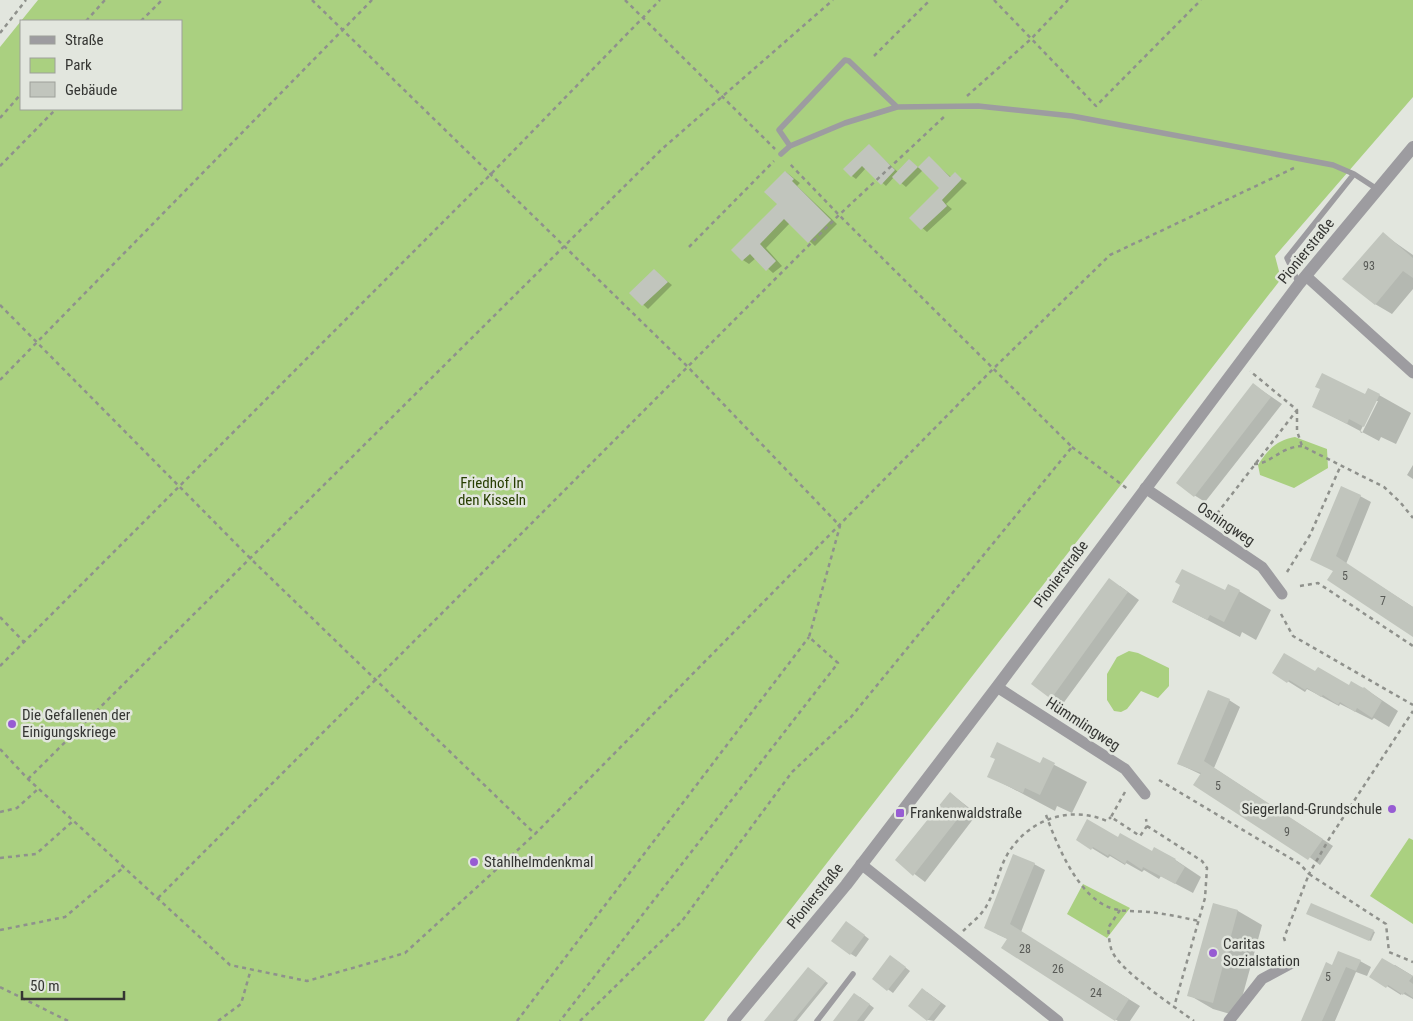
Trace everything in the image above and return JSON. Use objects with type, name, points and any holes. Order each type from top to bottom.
[{"type":"street","name":"Pionierstraße","points":[[733,1021],[861,864],[997,687],[1302,280],[1413,146]]},
{"type":"street","points":[[1302,280],[1413,373]]},
{"type":"street","name":"Osningweg","points":[[1142,492],[1262,567],[1282,594]]},
{"type":"street","name":"Hümmlingweg","points":[[997,687],[1125,769],[1145,794]]},
{"type":"street","points":[[861,864],[1058,1021]]},
{"type":"street","points":[[1229,1021],[1262,978],[1292,963]]},
{"type":"lane","points":[[790,146],[779,130],[845,60],[849,61],[897,108]]},
{"type":"lane","points":[[781,154],[790,146],[845,123],[897,108],[956,106],[1072,116],[1333,165],[1354,174],[1377,189]]},
{"type":"lane","points":[[1302,280],[1288,258],[1354,174]]},
{"type":"lane","points":[[817,1021],[853,974]]},
{"type":"path","points":[[0,32],[26,0]]},
{"type":"path","points":[[87,20],[105,0]]},
{"type":"path","points":[[142,20],[162,0]]},
{"type":"path","points":[[312,0],[687,366],[840,526]]},
{"type":"path","points":[[0,380],[372,0]]},
{"type":"path","points":[[625,0],[781,154],[992,370],[1072,448],[1142,492]]},
{"type":"path","points":[[0,666],[490,175],[660,0]]},
{"type":"path","points":[[28,780],[662,149],[833,0]]},
{"type":"path","points":[[874,56],[930,0]]},
{"type":"path","points":[[994,0],[1096,106],[1201,0]]},
{"type":"path","points":[[158,898],[839,215],[1031,38],[1068,0]]},
{"type":"path","points":[[0,118],[20,95]]},
{"type":"path","points":[[0,166],[55,110]]},
{"type":"path","points":[[689,247],[781,154]]},
{"type":"path","points":[[0,749],[28,780],[230,965],[307,981],[405,953],[535,834],[992,370],[1110,255],[1309,161]]},
{"type":"path","points":[[0,305],[250,558],[535,834]]},
{"type":"path","points":[[1249,370],[1297,410]]},
{"type":"path","points":[[1297,410],[1297,430],[1302,446]]},
{"type":"path","points":[[1211,520],[1297,410]]},
{"type":"path","points":[[1254,464],[1262,464],[1290,447],[1302,446],[1384,487],[1413,518]]},
{"type":"path","points":[[580,1021],[682,921],[792,772],[850,717],[1072,448]]},
{"type":"path","points":[[1287,572],[1310,535],[1341,465]]},
{"type":"path","points":[[516,1021],[809,637],[840,526]]},
{"type":"path","points":[[1300,586],[1318,583],[1413,646]]},
{"type":"path","points":[[1281,614],[1293,636],[1413,705]]},
{"type":"path","points":[[0,616],[24,642]]},
{"type":"path","points":[[560,1021],[838,663],[809,637]]},
{"type":"path","points":[[1285,942],[1284,938],[1309,874],[1329,839],[1413,711]]},
{"type":"path","points":[[1159,780],[1300,864],[1309,874],[1386,924],[1389,952],[1413,962]]},
{"type":"path","points":[[0,812],[17,808],[38,789]]},
{"type":"path","points":[[962,932],[986,907],[1001,867],[1015,843],[1048,819],[1065,814],[1088,815],[1108,821],[1125,792]]},
{"type":"path","points":[[1046,815],[1053,836],[1079,881],[1101,903],[1120,910],[1155,912],[1199,921]]},
{"type":"path","points":[[1110,818],[1140,836],[1147,826],[1146,819]]},
{"type":"path","points":[[0,858],[36,854],[73,821]]},
{"type":"path","points":[[1147,826],[1202,861],[1208,868],[1206,898],[1174,1007]]},
{"type":"path","points":[[0,930],[65,917],[124,867]]},
{"type":"path","points":[[1120,910],[1108,928],[1112,951],[1121,964],[1194,1021]]},
{"type":"path","points":[[218,1021],[241,1004],[251,970]]},
{"type":"path","points":[[0,987],[68,1021]]},
{"type":"green space","name":"Friedhof In den Kisseln","points":[[38,0],[1413,0],[1413,97],[1275,256],[1281,279],[704,1021],[0,1021],[0,47],[20,22],[20,110],[182,110],[182,20],[22,20]]},
{"type":"green space","points":[[1295,437],[1327,449],[1328,468],[1294,488],[1260,475],[1258,465],[1269,450],[1278,443]]},
{"type":"green space","points":[[1129,651],[1138,653],[1169,668],[1169,686],[1158,698],[1141,691],[1127,709],[1121,712],[1114,711],[1107,700],[1107,674],[1117,657]]},
{"type":"green space","points":[[1409,838],[1413,840],[1413,924],[1370,896]]},
{"type":"green space","points":[[1083,884],[1130,908],[1107,938],[1067,914]]},
{"type":"building","points":[[869,144],[895,170],[881,185],[862,166],[851,177],[843,169]]},
{"type":"building","points":[[929,156],[950,177],[955,172],[962,179],[942,200],[947,206],[921,230],[909,218],[939,188],[918,167]]},
{"type":"building","points":[[909,159],[918,167],[900,185],[892,177]]},
{"type":"building","points":[[785,171],[794,179],[792,181],[831,220],[808,243],[784,219],[760,244],[776,261],[766,271],[750,254],[742,261],[731,250],[777,204],[764,192]]},
{"type":"building","points":[[1383,232],[1413,258],[1413,278],[1403,271],[1375,305],[1342,279]]},
{"type":"building","points":[[654,269],[668,282],[642,306],[629,293]]},
{"type":"building","points":[[1322,373],[1365,394],[1368,388],[1380,394],[1364,427],[1349,419],[1347,424],[1312,407],[1320,389],[1315,387]]},
{"type":"building","points":[[1253,383],[1271,397],[1194,497],[1176,483]]},
{"type":"building","points":[[1341,486],[1361,495],[1336,556],[1413,607],[1413,637],[1327,580],[1333,571],[1310,560]]},
{"type":"building","points":[[1182,569],[1225,590],[1228,584],[1240,590],[1224,622],[1210,615],[1207,620],[1172,602],[1180,585],[1175,582]]},
{"type":"building","points":[[1109,578],[1128,592],[1051,699],[1031,684]]},
{"type":"building","points":[[1284,653],[1315,671],[1318,667],[1349,685],[1351,681],[1364,687],[1382,701],[1372,718],[1357,708],[1355,712],[1340,702],[1338,705],[1323,695],[1321,697],[1307,688],[1305,690],[1289,680],[1287,683],[1272,673]]},
{"type":"building","points":[[1208,690],[1230,699],[1204,761],[1323,839],[1308,860],[1193,785],[1201,773],[1177,764]]},
{"type":"building","points":[[997,742],[1040,763],[1043,757],[1055,763],[1040,795],[1025,788],[1023,793],[987,777],[995,759],[990,757]]},
{"type":"building","points":[[950,792],[967,807],[913,876],[895,860]]},
{"type":"building","points":[[1087,819],[1118,837],[1120,833],[1152,851],[1154,847],[1176,859],[1185,867],[1175,884],[1143,867],[1142,870],[1127,860],[1125,864],[1093,847],[1091,850],[1076,840]]},
{"type":"building","points":[[1013,854],[1035,863],[1010,924],[1129,999],[1115,1021],[1001,948],[1007,939],[984,928]]},
{"type":"building","name":"Caritas Sozialstation","points":[[1213,903],[1238,910],[1213,1003],[1187,996]]},
{"type":"building","points":[[1311,903],[1374,930],[1369,941],[1306,914]]},
{"type":"building","points":[[846,921],[865,935],[850,955],[831,941]]},
{"type":"building","points":[[1338,951],[1361,960],[1356,971],[1346,967],[1322,1021],[1301,1021],[1326,962],[1332,965]]},
{"type":"building","points":[[890,955],[906,967],[887,991],[872,979]]},
{"type":"building","points":[[1382,958],[1413,976],[1409,981],[1413,984],[1413,998],[1405,992],[1403,995],[1388,985],[1386,988],[1369,977]]},
{"type":"building","points":[[808,967],[826,981],[793,1021],[764,1021]]},
{"type":"building","points":[[922,988],[941,1003],[927,1021],[908,1006]]},
{"type":"building","points":[[854,993],[870,1004],[857,1021],[833,1021]]},
{"type":"place","name":"Die Gefallenen der Einigungskriege","points":[[12,724]]},
{"type":"place","name":"Siegerland-Grundschule","points":[[1392,809]]},
{"type":"place","name":"Frankenwaldstraße","points":[[900,813]]},
{"type":"place","name":"Stahlhelmdenkmal","points":[[474,862]]},
{"type":"place","name":"Caritas Sozialstation","points":[[1213,953]]}]
